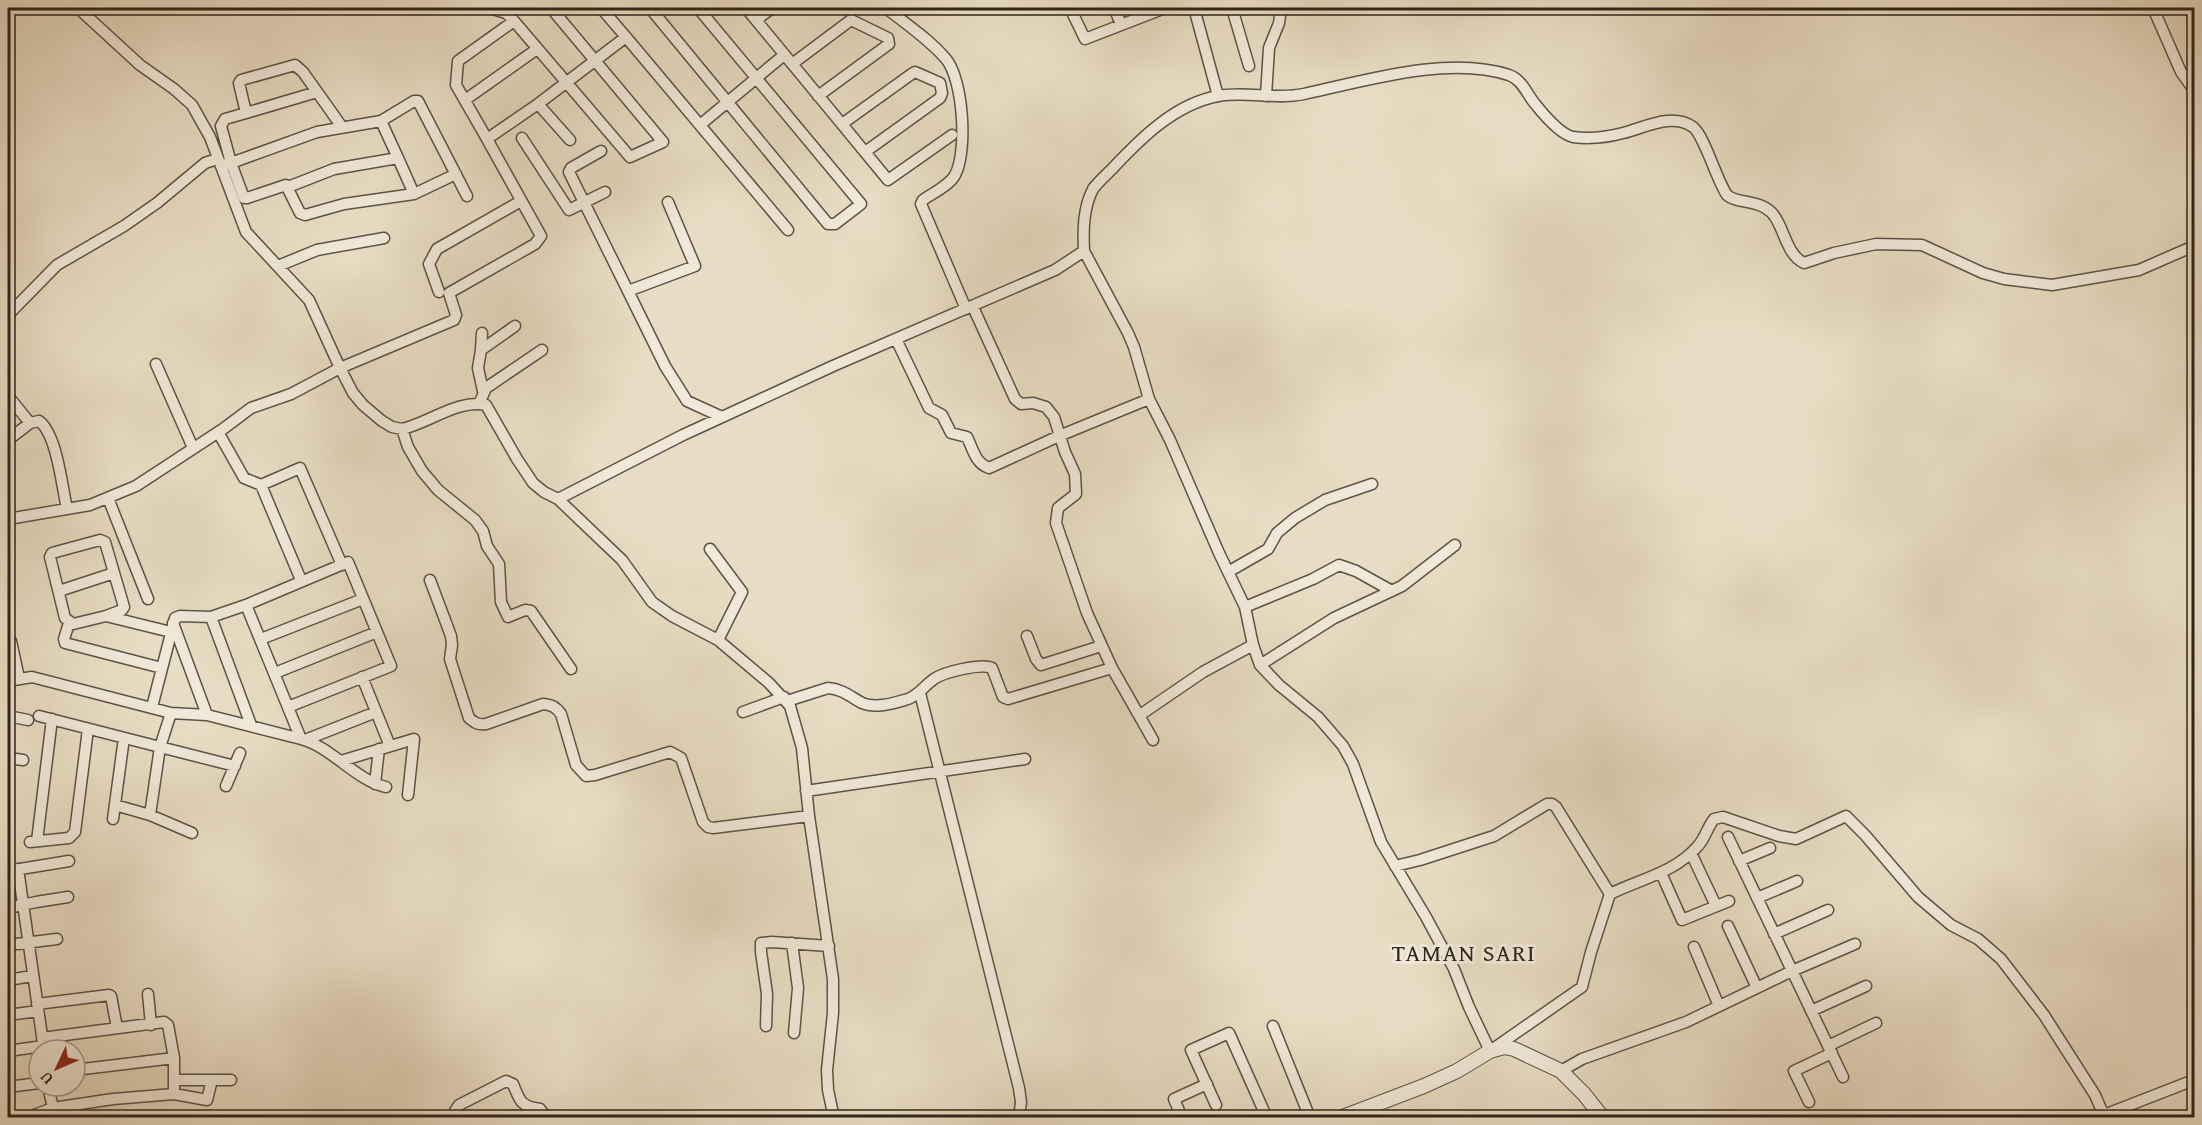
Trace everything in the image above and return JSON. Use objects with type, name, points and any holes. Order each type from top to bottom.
[{"type":"street","points":[[78,8],[140,65],[192,105],[245,198],[284,185],[288,186],[334,169],[398,158]]},
{"type":"street","points":[[489,8],[506,13],[514,21],[630,157],[663,142],[551,8]]},
{"type":"street","points":[[601,8],[788,230]]},
{"type":"street","points":[[650,8],[828,224],[835,224],[861,204],[698,8]]},
{"type":"street","points":[[746,8],[888,180],[952,135]]},
{"type":"street","points":[[756,20],[772,8]]},
{"type":"street","points":[[886,8],[940,53],[950,65],[954,75],[962,125],[959,166],[952,180],[923,200],[921,204],[1015,399],[1021,404],[1033,403],[1046,407],[1054,417],[1059,436],[1075,474],[1076,494],[1058,508],[1056,523],[1101,646],[1153,740]]},
{"type":"street","points":[[1070,8],[1085,39],[1160,8]]},
{"type":"street","points":[[1114,8],[1121,24]]},
{"type":"street","points":[[1194,8],[1218,96]]},
{"type":"street","points":[[1232,8],[1249,66]]},
{"type":"street","points":[[1266,96],[1269,48],[1280,23],[1281,8]]},
{"type":"street","points":[[2152,8],[2181,72],[2194,90]]},
{"type":"street","points":[[792,64],[851,20],[888,38],[890,44],[818,96]]},
{"type":"street","points":[[8,519],[90,505],[136,486],[251,408],[291,394],[340,368],[454,320],[456,315],[449,293],[535,244],[541,236],[456,85],[458,61],[514,21]]},
{"type":"street","points":[[487,139],[538,104],[626,37]]},
{"type":"street","points":[[465,100],[537,49]]},
{"type":"street","points":[[700,125],[784,55]]},
{"type":"street","points":[[246,113],[239,83],[243,78],[295,65],[303,72],[342,127]]},
{"type":"street","points":[[1490,1051],[1454,969],[1381,842],[1353,764],[1343,746],[1318,717],[1260,665],[1245,607],[1170,440],[1149,399],[1131,340],[1084,251],[1083,222],[1094,189],[1127,153],[1175,112],[1218,96],[1245,93],[1292,97],[1438,67],[1496,72],[1514,77],[1525,88],[1535,104],[1570,136],[1585,138],[1623,133],[1652,123],[1679,121],[1695,129],[1727,195],[1732,199],[1750,201],[1772,213],[1795,258],[1804,263],[1834,253],[1876,244],[1922,245],[1983,273],[2004,279],[2052,285],[2139,270],[2194,246]]},
{"type":"street","points":[[842,124],[915,72],[940,83],[942,93],[940,98],[865,152]]},
{"type":"street","points":[[317,92],[222,122],[223,163],[246,232],[309,300],[353,393],[373,415],[392,427],[402,429],[461,407],[486,405],[533,483],[558,499],[622,560],[652,602],[672,616],[718,640],[786,699],[794,715],[802,748],[834,997],[827,1070],[828,1090],[834,1118]]},
{"type":"street","points":[[8,315],[57,265],[133,220],[206,163],[223,163],[317,132],[381,121],[414,101],[418,101],[466,196]]},
{"type":"street","points":[[538,104],[570,140]]},
{"type":"street","points":[[381,121],[414,194]]},
{"type":"street","points":[[522,138],[567,208],[571,210],[605,192]]},
{"type":"street","points":[[601,152],[569,170],[665,366],[687,401],[722,417]]},
{"type":"street","points":[[288,186],[300,213],[305,215],[344,204],[414,194],[456,174]]},
{"type":"street","points":[[439,292],[429,264],[437,249],[521,201]]},
{"type":"street","points":[[628,291],[695,266],[668,202]]},
{"type":"street","points":[[278,266],[317,250],[384,238]]},
{"type":"street","points":[[558,499],[722,417],[1055,270],[1084,251]]},
{"type":"street","points":[[481,350],[515,326]]},
{"type":"street","points":[[479,404],[483,391],[478,368],[482,333]]},
{"type":"street","points":[[896,339],[929,408],[942,415],[951,433],[967,437],[976,459],[984,467],[989,468],[1149,399]]},
{"type":"street","points":[[483,391],[542,350]]},
{"type":"street","points":[[156,364],[193,448]]},
{"type":"street","points":[[8,396],[30,423]]},
{"type":"street","points":[[8,440],[30,423],[39,421],[45,425],[50,435],[67,509]]},
{"type":"street","points":[[402,429],[408,447],[422,471],[438,490],[475,520],[483,531],[487,546],[499,564],[501,602],[508,617],[525,610],[531,611],[571,669]]},
{"type":"street","points":[[218,432],[244,478],[261,485],[302,580]]},
{"type":"street","points":[[261,485],[300,468],[342,564]]},
{"type":"street","points":[[1228,572],[1268,549],[1277,533],[1295,518],[1325,500],[1372,484]]},
{"type":"street","points":[[108,498],[148,600]]},
{"type":"street","points":[[105,542],[124,607],[122,610],[72,624],[65,618],[59,591],[50,557],[52,553],[105,542]]},
{"type":"street","points":[[1260,665],[1334,618],[1414,578],[1455,545]]},
{"type":"street","points":[[710,549],[742,592],[718,640]]},
{"type":"street","points":[[152,707],[175,618],[180,616],[211,617],[246,605],[348,562],[391,666],[288,707]]},
{"type":"street","points":[[1245,607],[1313,579],[1339,565],[1356,571],[1392,591]]},
{"type":"street","points":[[59,591],[114,573]]},
{"type":"street","points":[[430,580],[451,636],[450,659],[469,717],[474,723],[486,724],[543,704],[551,705],[561,714],[576,765],[586,776],[670,752],[681,758],[703,822],[708,827],[809,816]]},
{"type":"street","points":[[261,639],[363,600]]},
{"type":"street","points":[[246,605],[303,740]]},
{"type":"street","points":[[106,616],[172,627]]},
{"type":"street","points":[[211,617],[251,725]]},
{"type":"street","points":[[69,623],[65,643],[162,668]]},
{"type":"street","points":[[172,627],[207,715]]},
{"type":"street","points":[[274,673],[377,632]]},
{"type":"street","points":[[1027,636],[1036,659],[1041,665],[1101,646]]},
{"type":"street","points":[[8,638],[11,641],[13,679],[32,676],[171,713],[207,715],[303,740],[380,786],[385,748],[376,712],[362,677]]},
{"type":"street","points":[[1140,715],[1203,672],[1253,645]]},
{"type":"street","points":[[744,712],[828,688],[835,688],[861,702],[875,706],[910,698],[920,693],[937,677],[978,667],[991,667],[1003,697],[1008,699],[1112,669]]},
{"type":"street","points":[[920,693],[1019,1088],[1022,1102],[1018,1118]]},
{"type":"street","points":[[303,740],[376,712]]},
{"type":"street","points":[[150,815],[160,747],[171,713]]},
{"type":"street","points":[[8,716],[52,719],[235,766]]},
{"type":"street","points":[[52,719],[34,842],[69,838],[75,832],[88,729]]},
{"type":"street","points":[[113,819],[124,738]]},
{"type":"street","points":[[341,761],[414,739],[408,795]]},
{"type":"street","points":[[226,786],[240,753]]},
{"type":"street","points":[[8,758],[23,760]]},
{"type":"street","points":[[806,791],[1025,759]]},
{"type":"street","points":[[1395,866],[1494,836],[1547,804],[1552,804],[1610,894]]},
{"type":"street","points":[[115,805],[150,815],[192,833]]},
{"type":"street","points":[[1340,1118],[1457,1071],[1490,1051],[1582,987],[1610,894],[1635,881],[1673,868],[1700,844],[1712,821],[1719,817],[1779,836],[1796,838],[1843,816],[1849,817],[1918,897],[1951,925],[1978,939],[2001,959],[2044,1015],[2095,1095],[2105,1116],[2194,1080]]},
{"type":"street","points":[[1728,837],[1843,1077]]},
{"type":"street","points":[[1739,861],[1770,848]]},
{"type":"street","points":[[1691,853],[1716,906]]},
{"type":"street","points":[[42,1038],[22,906],[13,870],[69,861]]},
{"type":"street","points":[[1661,873],[1682,920],[1729,901]]},
{"type":"street","points":[[1757,898],[1797,881]]},
{"type":"street","points":[[8,908],[68,897]]},
{"type":"street","points":[[1774,934],[1827,910]]},
{"type":"street","points":[[1728,926],[1756,988]]},
{"type":"street","points":[[8,945],[57,939]]},
{"type":"street","points":[[766,1026],[766,994],[761,945],[763,942],[826,946]]},
{"type":"street","points":[[792,944],[798,988],[794,1033]]},
{"type":"street","points":[[1561,1071],[1582,1059],[1686,1022],[1792,971],[1855,945]]},
{"type":"street","points":[[826,946],[828,986],[826,1021]]},
{"type":"street","points":[[1694,947],[1719,1006]]},
{"type":"street","points":[[8,980],[32,976]]},
{"type":"street","points":[[1811,1011],[1866,986]]},
{"type":"street","points":[[148,994],[151,1024]]},
{"type":"street","points":[[8,1015],[110,995],[117,1028]]},
{"type":"street","points":[[73,1038],[117,1028],[164,1022],[168,1025],[174,1058],[174,1094]]},
{"type":"street","points":[[1809,1102],[1794,1071],[1876,1023]]},
{"type":"street","points":[[1273,1026],[1310,1118]]},
{"type":"street","points":[[1216,1105],[1191,1050],[1228,1033],[1268,1118]]},
{"type":"street","points":[[1490,1051],[1508,1047],[1561,1071],[1584,1094],[1603,1118]]},
{"type":"street","points":[[8,1051],[27,1048]]},
{"type":"street","points":[[87,1069],[174,1058]]},
{"type":"street","points":[[175,1080],[231,1080]]},
{"type":"street","points":[[26,1118],[113,1099],[174,1094],[207,1100],[212,1080]]},
{"type":"street","points":[[458,1118],[455,1110],[459,1105],[506,1081],[513,1084],[525,1106],[540,1109],[547,1118]]},
{"type":"street","points":[[1182,1118],[1174,1099],[1207,1084]]},
{"type":"street","points":[[8,1087],[27,1085]]},
{"type":"street","points":[[49,1098],[50,1113]]},
{"type":"district","name":"TAMAN SARI","points":[[1464,952]]}]
